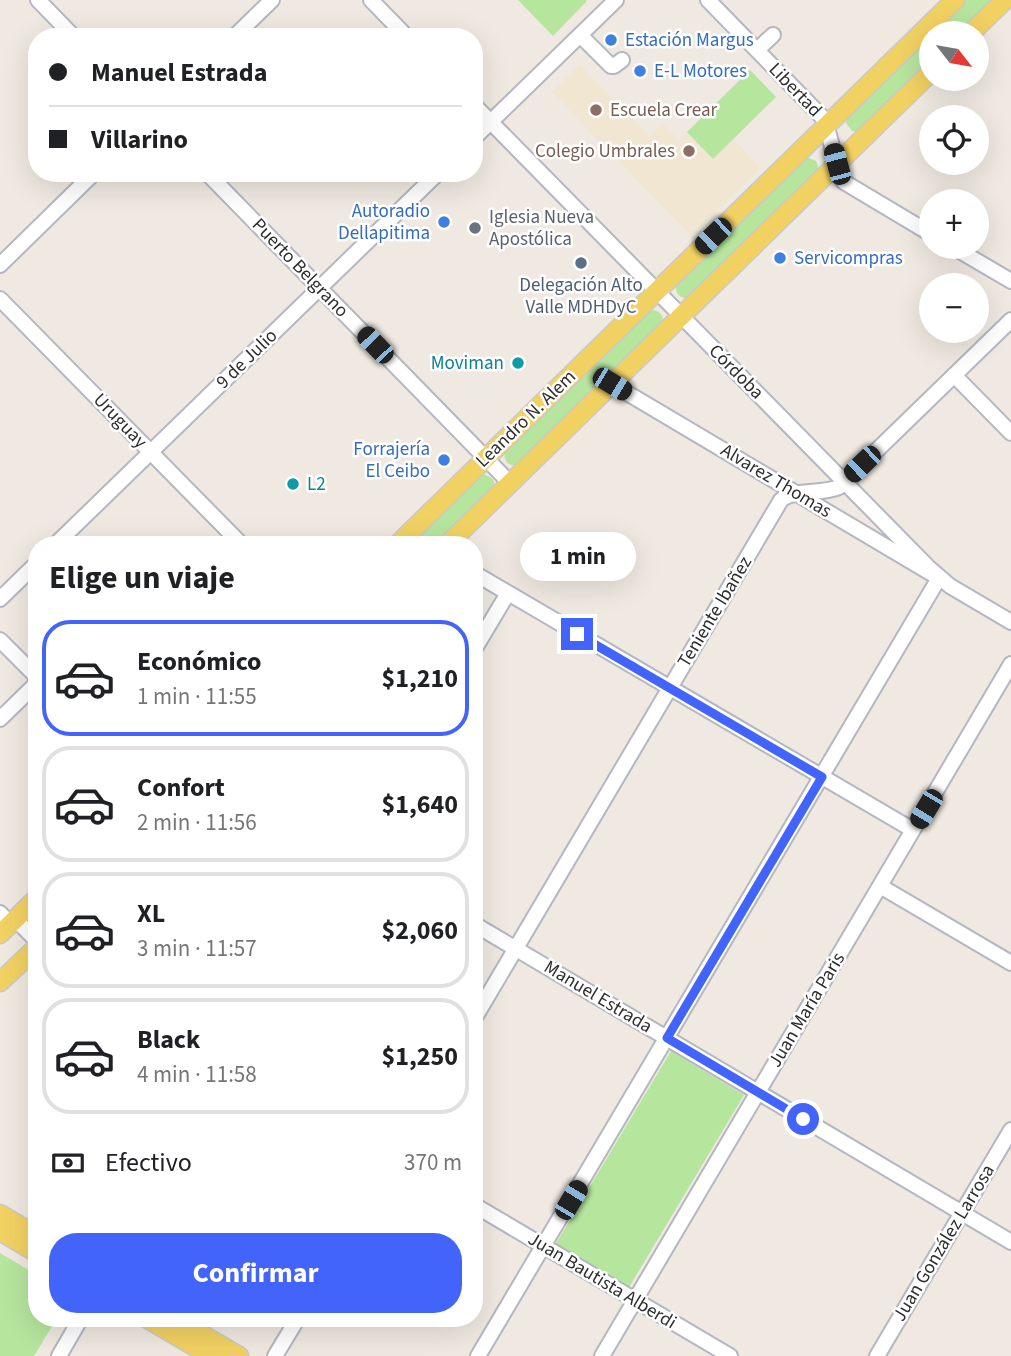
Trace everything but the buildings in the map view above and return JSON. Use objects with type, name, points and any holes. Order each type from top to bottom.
[{"type":"main road","name":"Leandro N. Alem","points":[[406,536],[955,0]]},
{"type":"main road","points":[[983,21],[1004,0]]},
{"type":"main road","name":"Leandro N. Alem","points":[[456,536],[919,84]]},
{"type":"main road","points":[[6,922],[28,905]]},
{"type":"main road","points":[[0,982],[28,956]]},
{"type":"main road","points":[[0,1214],[28,1231]]},
{"type":"main road","points":[[0,1231],[28,1248]]},
{"type":"main road","points":[[161,1327],[211,1356]]},
{"type":"main road","points":[[189,1327],[239,1356]]},
{"type":"street","points":[[38,0],[65,28]]},
{"type":"street","points":[[243,28],[272,0]]},
{"type":"street","points":[[371,0],[398,28]]},
{"type":"street","points":[[483,130],[616,0]]},
{"type":"street","name":"Libertad","points":[[708,0],[818,112],[827,125],[840,177],[846,184],[919,227]]},
{"type":"street","points":[[580,35],[611,66],[622,60]]},
{"type":"street","points":[[757,50],[773,35]]},
{"type":"street","name":"Córdoba","points":[[483,114],[939,578],[1011,622]]},
{"type":"street","points":[[0,265],[85,182]]},
{"type":"street","name":"Puerto Belgrano","points":[[216,182],[510,483]]},
{"type":"street","name":"9 de Julio","points":[[64,536],[429,182]]},
{"type":"street","points":[[973,259],[1011,281]]},
{"type":"street","name":"Uruguay","points":[[0,299],[233,536]]},
{"type":"street","points":[[797,494],[832,490],[844,482],[1011,320]]},
{"type":"street","points":[[954,375],[1011,433]]},
{"type":"street","name":"Alvarez Thomas","points":[[612,384],[939,578]]},
{"type":"street","name":"Teniente Ibañez","points":[[483,1004],[779,504],[788,495],[797,494]]},
{"type":"street","points":[[0,599],[28,572]]},
{"type":"street","points":[[483,578],[913,830]]},
{"type":"street","points":[[478,1356],[939,578]]},
{"type":"street","points":[[483,635],[508,593]]},
{"type":"street","points":[[0,639],[28,668]]},
{"type":"street","name":"Juan María Paris","points":[[602,1356],[913,830],[1006,683],[1011,664]]},
{"type":"street","points":[[0,719],[28,692]]},
{"type":"street","points":[[880,886],[1011,963]]},
{"type":"street","points":[[6,922],[28,935]]},
{"type":"street","name":"Manuel Estrada","points":[[483,929],[1011,1242]]},
{"type":"street","name":"Juan González Larrosa","points":[[877,1356],[1011,1130]]},
{"type":"street","name":"Juan Bautista Alberdi","points":[[483,1210],[730,1356]]},
{"type":"street","points":[[58,1356],[76,1327]]},
{"type":"street","points":[[275,1356],[293,1327]]},
{"type":"shaded area","name":"Colegio Umbrales","points":[[580,65],[650,136],[663,124],[679,140],[750,70],[776,97],[733,139],[760,168],[691,236],[552,92]]},
{"type":"green space","points":[[518,0],[586,0],[587,1],[553,36]]},
{"type":"green space","points":[[965,0],[996,0],[974,21],[943,21]]},
{"type":"green space","points":[[919,46],[919,75],[858,132],[852,131],[846,123],[847,118]]},
{"type":"green space","points":[[750,70],[776,97],[713,159],[687,132]]},
{"type":"green space","points":[[805,158],[816,161],[819,169],[817,174],[689,298],[680,296],[676,282]]},
{"type":"green space","points":[[649,310],[660,313],[663,324],[517,466],[507,462],[505,452]]},
{"type":"green space","points":[[481,475],[493,479],[495,486],[492,492],[447,536],[416,536]]},
{"type":"green space","points":[[671,1051],[744,1095],[628,1289],[555,1245]]},
{"type":"green space","points":[[0,1253],[28,1270],[28,1327],[52,1327],[34,1356],[0,1356]]},
{"type":"place","name":"Estación Margus","points":[[611,40]]},
{"type":"place","name":"E-L Motores","points":[[640,71]]},
{"type":"place","name":"Escuela Crear","points":[[596,110]]},
{"type":"place","name":"Colegio Umbrales","points":[[689,151]]},
{"type":"place","name":"Autoradio Dellapitima","points":[[444,222]]},
{"type":"place","name":"Iglesia Nueva Apostólica","points":[[475,228]]},
{"type":"place","name":"Servicompras","points":[[780,258]]},
{"type":"place","name":"Delegación Alto Valle MDHDyC","points":[[581,263]]},
{"type":"place","name":"Moviman","points":[[518,363]]},
{"type":"place","name":"Forrajería El Ceibo","points":[[444,460]]},
{"type":"place","name":"L2","points":[[293,484]]},
{"type":"route","points":[[577,634],[822,777],[667,1038],[803,1119]]}]
